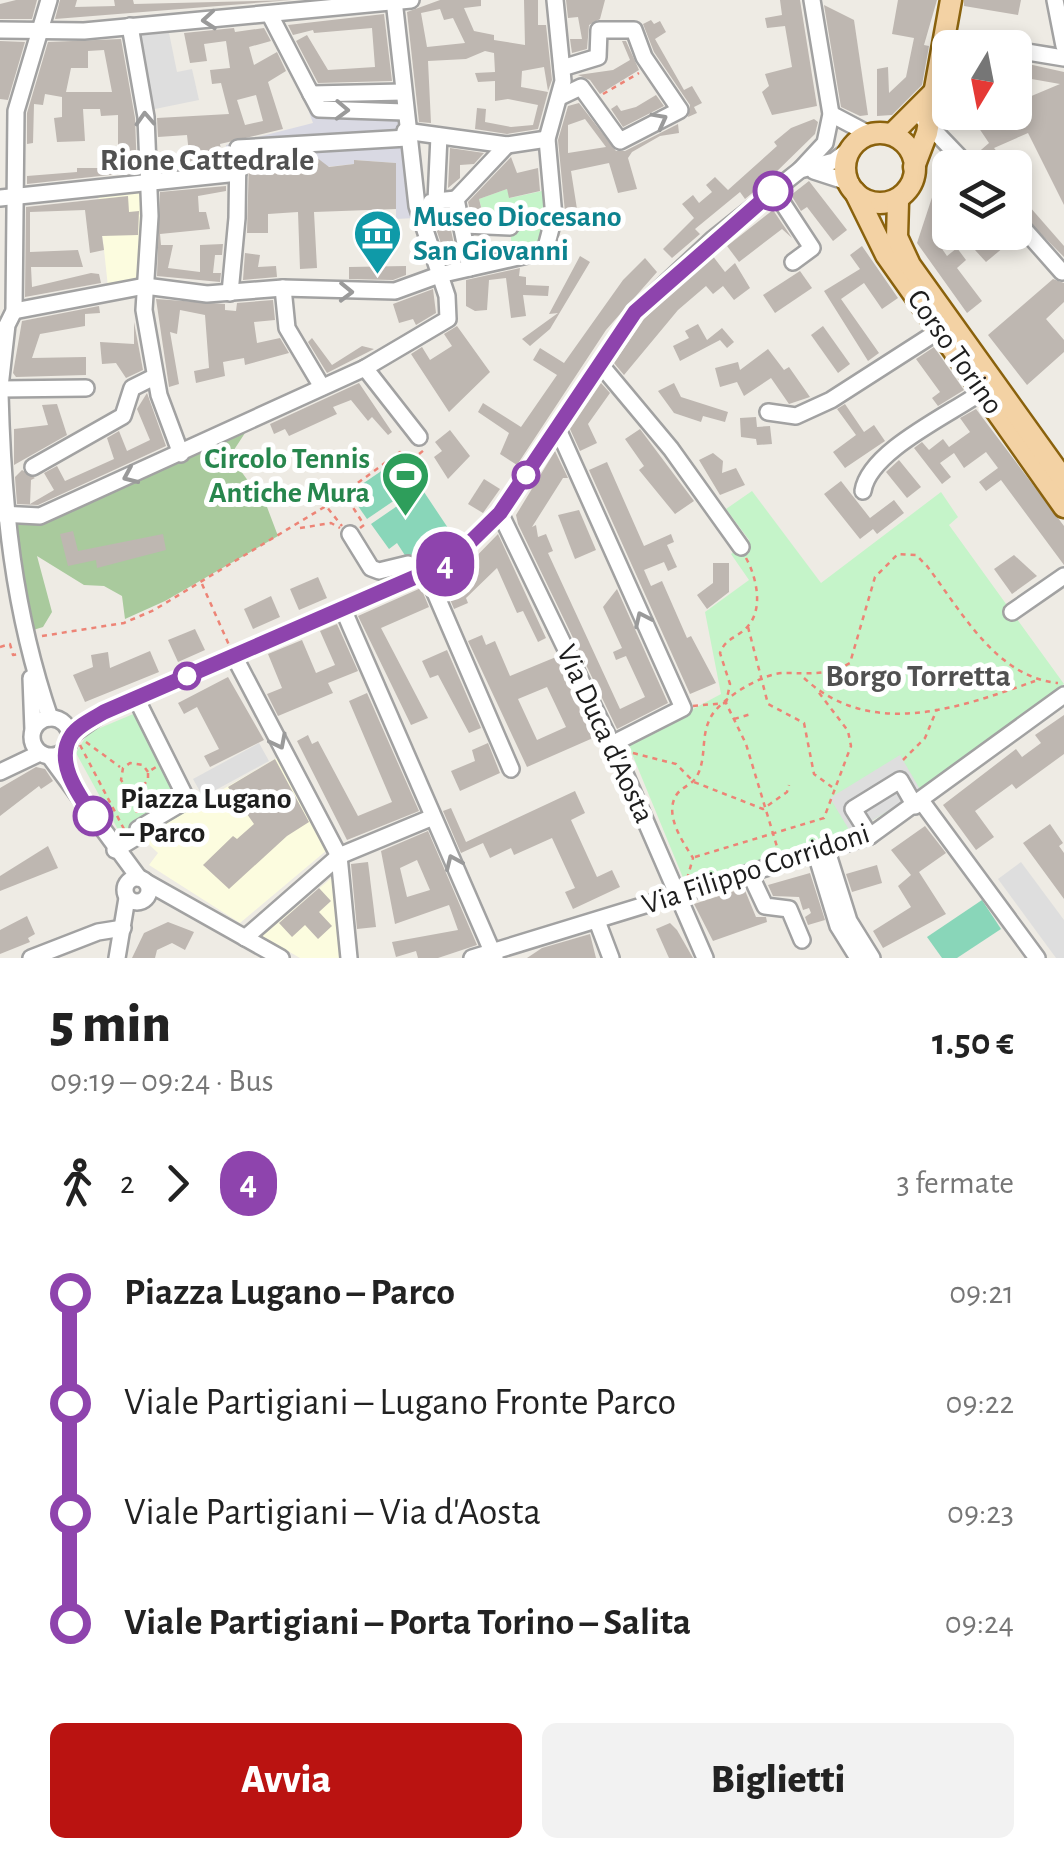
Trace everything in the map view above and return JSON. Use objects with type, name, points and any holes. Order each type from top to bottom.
[{"type":"main road","points":[[945,30],[951,0]]},
{"type":"main road","points":[[921,120],[857,142],[847,172],[853,187],[874,205],[898,202],[914,167],[921,120],[932,95]]},
{"type":"main road","points":[[894,132],[908,146],[914,167]]},
{"type":"main road","name":"Corso Torino","points":[[853,187],[886,255],[1064,507]]},
{"type":"main road","name":"Corso Torino","points":[[898,202],[897,237],[910,265],[1064,480]]},
{"type":"street","points":[[49,0],[37,28],[16,110],[7,197],[7,320],[0,390],[2,514],[30,660],[32,734],[70,783],[137,890],[116,958]]},
{"type":"street","points":[[7,320],[145,286],[230,293],[284,288],[395,291],[439,275],[545,251],[554,217],[547,139],[567,67],[555,0]]},
{"type":"street","points":[[6,768],[41,720],[104,712],[427,574],[470,546],[500,513],[635,312],[800,170],[824,143],[831,114],[812,0]]},
{"type":"street","points":[[1054,0],[1064,46]]},
{"type":"street","points":[[0,30],[84,31],[260,9],[399,1],[406,135],[417,206],[448,318],[365,368],[40,516],[2,514]]},
{"type":"street","points":[[260,9],[319,109],[404,112]]},
{"type":"street","points":[[130,26],[144,100],[150,236],[145,286],[154,377],[181,454]]},
{"type":"street","points":[[599,30],[634,30],[644,57],[654,64],[680,110],[620,141],[567,67],[598,57],[599,30]]},
{"type":"street","points":[[1032,53],[1064,58]]},
{"type":"street","points":[[562,96],[582,87]]},
{"type":"street","points":[[311,94],[403,92]]},
{"type":"street","points":[[800,170],[834,162],[857,142],[831,114]]},
{"type":"street","points":[[921,120],[952,150]]},
{"type":"street","points":[[230,293],[238,148],[406,135],[508,146],[547,139]]},
{"type":"street","points":[[436,201],[439,136]]},
{"type":"street","points":[[417,206],[456,199],[508,146]]},
{"type":"street","points":[[800,170],[831,173],[853,187]]},
{"type":"street","points":[[7,197],[238,173]]},
{"type":"street","points":[[774,190],[812,248],[793,262]]},
{"type":"street","points":[[456,199],[470,268]]},
{"type":"street","points":[[464,224],[510,227]]},
{"type":"street","points":[[1032,238],[1062,272]]},
{"type":"street","points":[[284,288],[286,328],[322,388]]},
{"type":"street","points":[[768,412],[796,416],[831,400],[940,330]]},
{"type":"street","points":[[600,364],[671,450],[740,548]]},
{"type":"street","points":[[365,368],[422,442]]},
{"type":"street","points":[[2,472],[31,468],[122,416],[132,388],[154,377]]},
{"type":"street","points":[[0,390],[86,388]]},
{"type":"street","points":[[863,491],[865,480],[894,450],[983,392]]},
{"type":"street","points":[[556,427],[683,708],[614,749]]},
{"type":"street","name":"Via Duca d'Aosta","points":[[500,513],[683,894],[706,958]]},
{"type":"street","points":[[350,534],[370,568],[379,571],[408,564],[427,574],[511,768]]},
{"type":"street","points":[[1012,612],[1064,576]]},
{"type":"street","points":[[343,609],[494,955]]},
{"type":"street","points":[[234,656],[338,856],[350,958]]},
{"type":"street","points":[[30,660],[69,742],[70,783]]},
{"type":"street","name":"Via Filippo Corridoni","points":[[472,958],[494,955],[870,836],[1064,695]]},
{"type":"street","points":[[115,850],[187,800],[141,708]]},
{"type":"street","points":[[6,768],[69,742],[104,712]]},
{"type":"street","points":[[870,836],[853,809],[900,780],[1038,958]]},
{"type":"street","points":[[245,938],[338,856],[434,817]]},
{"type":"street","points":[[822,852],[838,926],[858,958]]},
{"type":"street","points":[[822,852],[849,921],[872,958]]},
{"type":"street","points":[[750,874],[765,906],[789,908],[802,940]]},
{"type":"street","points":[[137,890],[180,899],[281,958]]},
{"type":"street","points":[[597,921],[612,958]]},
{"type":"street","points":[[31,958],[98,932],[123,928]]},
{"type":"street","points":[[530,941],[538,958]]},
{"type":"path","points":[[610,90],[654,64]]},
{"type":"path","points":[[350,534],[364,525],[344,492],[400,452],[408,463],[422,442],[432,456]]},
{"type":"path","points":[[37,638],[124,623],[202,584],[326,506],[350,534]]},
{"type":"path","points":[[293,530],[332,523],[350,534]]},
{"type":"path","points":[[740,548],[753,571],[758,594],[748,626],[721,648],[730,684],[726,702],[751,758],[762,809],[783,864]]},
{"type":"path","points":[[683,894],[694,858],[674,824],[672,805],[678,792],[694,782],[701,768],[707,725],[715,710],[765,677],[783,673],[803,677],[837,671],[850,663],[875,577],[885,562],[898,554],[916,556],[980,637],[1003,661],[1035,681]]},
{"type":"path","points":[[202,584],[234,656]]},
{"type":"path","points":[[748,626],[765,677],[768,704],[808,729],[808,760],[813,775],[833,788]]},
{"type":"path","points":[[0,647],[10,644],[13,656]]},
{"type":"path","points":[[694,858],[824,818],[851,746],[848,731],[803,677]]},
{"type":"path","points":[[817,690],[859,711],[889,716],[981,700],[1035,681],[1064,683]]},
{"type":"path","points":[[683,708],[726,702]]},
{"type":"path","points":[[903,760],[925,738],[938,708]]},
{"type":"path","points":[[734,719],[750,714]]},
{"type":"path","points":[[123,768],[80,739],[134,836]]},
{"type":"path","points":[[614,749],[676,764],[694,782],[762,809]]},
{"type":"path","points":[[123,768],[134,762],[146,768],[148,780],[136,790],[134,836]]},
{"type":"path","points":[[123,768],[122,784],[136,790]]},
{"type":"path","points":[[762,809],[786,792],[789,785]]},
{"type":"shaded area","points":[[169,33],[177,72],[192,69],[199,100],[150,110],[139,35]]},
{"type":"shaded area","points":[[309,112],[401,116],[415,218],[396,219],[396,163],[355,160],[354,164],[326,167],[316,157],[309,158],[304,168],[284,169],[283,155],[242,160],[228,168],[226,145],[313,123]]},
{"type":"shaded area","points":[[139,189],[144,193],[142,280],[108,287],[98,194]]},
{"type":"shaded area","points":[[259,743],[269,761],[203,797],[193,779]]},
{"type":"shaded area","points":[[900,755],[921,791],[851,833],[830,798]]},
{"type":"shaded area","points":[[280,756],[327,850],[240,923],[149,865],[158,853],[141,837]]},
{"type":"shaded area","points":[[1021,862],[1064,920],[1064,958],[1056,958],[998,879]]},
{"type":"shaded area","points":[[335,875],[341,958],[300,958],[262,936]]},
{"type":"green space","points":[[507,189],[510,198],[551,189],[543,238],[535,245],[512,250],[510,227],[486,224],[479,199]]},
{"type":"green space","points":[[245,433],[230,456],[267,507],[278,536],[165,601],[125,619],[122,596],[104,586],[84,585],[37,556],[52,612],[43,627],[30,631],[12,526],[41,520]]},
{"type":"green space","points":[[399,459],[417,485],[367,519],[349,493]]},
{"type":"green space","name":"Circolo Tennis Antiche Mura","points":[[422,489],[450,531],[408,560],[397,543],[389,549],[371,524]]},
{"type":"green space","points":[[752,491],[821,583],[941,492],[958,517],[949,525],[1064,684],[922,791],[851,833],[686,885],[628,744],[721,694],[705,612],[749,580],[731,554],[749,540],[726,509]]},
{"type":"green space","points":[[138,712],[186,812],[127,846],[76,753],[88,733]]},
{"type":"green space","points":[[982,900],[1001,929],[957,958],[942,958],[927,937]]},
{"type":"building","points":[[37,0],[32,19],[0,19],[0,4]]},
{"type":"building","points":[[60,0],[77,0],[75,7],[115,6],[114,0],[133,0],[134,4],[292,0],[55,19]]},
{"type":"building","points":[[440,0],[481,0],[481,6],[464,8],[474,31],[494,35],[494,40],[525,45],[524,0],[538,0],[538,25],[546,25],[552,80],[548,91],[544,67],[522,71],[521,87],[548,92],[538,129],[507,134],[475,129],[477,108],[486,109],[485,122],[511,127],[533,125],[538,105],[508,99],[495,101],[495,81],[478,82],[475,73],[495,72],[494,53],[485,51],[466,59],[428,61],[431,123],[419,122],[407,12]],"holes":[[[440,9],[444,20],[453,18],[465,43],[427,47],[421,13]]]},
{"type":"building","points":[[566,0],[605,0],[600,19],[589,25],[587,49],[572,53],[570,39],[582,39],[578,17],[568,18]]},
{"type":"building","points":[[780,0],[800,0],[817,106],[772,115],[762,92],[769,86],[765,74],[792,67],[785,26],[767,28],[765,18],[782,15]]},
{"type":"building","points":[[898,0],[937,0],[924,45],[929,46],[922,85],[892,115],[877,116],[877,69],[888,67],[889,93],[906,77],[914,38],[892,34]]},
{"type":"building","points":[[964,0],[1021,0],[1018,15],[964,6]]},
{"type":"building","points":[[824,5],[854,20],[868,115],[860,116],[841,107]]},
{"type":"building","points":[[384,14],[392,81],[318,83],[296,41],[307,35],[328,70],[375,67],[372,28],[314,33],[313,30],[293,35],[288,25]]},
{"type":"building","points":[[651,20],[654,24],[660,21],[666,32],[655,39],[684,90],[692,86],[702,103],[694,107],[697,113],[688,117],[690,105],[654,52],[643,24]]},
{"type":"building","points":[[264,28],[271,41],[249,47],[254,65],[277,52],[286,71],[268,82],[283,129],[220,144],[223,163],[159,170],[159,166],[190,163],[187,135],[158,137],[157,118],[229,114],[221,83],[212,84],[210,70],[230,68],[226,41],[204,44],[207,61],[190,63],[184,33]],"holes":[[[256,95],[263,121],[245,125],[237,100]]]},
{"type":"building","points":[[121,39],[135,118],[137,172],[27,184],[27,176],[77,172],[77,168],[118,168],[118,115],[101,116],[100,109],[83,109],[85,141],[57,142],[54,118],[62,117],[62,97],[45,94],[43,105],[34,104],[33,143],[27,144],[27,113],[48,42]],"holes":[[[104,50],[112,92],[66,92],[71,68],[88,68],[88,51]]]},
{"type":"building","points":[[0,41],[25,42],[8,100],[0,99]]},
{"type":"building","points":[[622,41],[626,41],[639,70],[600,94],[590,80],[578,75],[613,70],[630,60]]},
{"type":"building","points":[[1032,65],[1064,72],[1064,205],[1028,133],[996,150],[981,150],[989,143],[980,130],[1032,130],[1032,96],[1060,84],[1032,79]]},
{"type":"building","points":[[656,95],[664,106],[623,127],[611,109],[617,105],[621,111],[636,107]]},
{"type":"building","points":[[579,103],[616,151],[625,151],[678,124],[679,133],[660,136],[632,152],[628,158],[637,189],[618,193],[609,163],[571,171],[577,209],[565,212],[558,140],[568,106]],"holes":[[[585,119],[606,147],[568,153],[568,125]]]},
{"type":"building","points":[[814,119],[818,122],[815,134],[768,180],[745,199],[740,192],[695,229],[700,234],[672,258],[663,249],[694,218],[682,204],[693,195],[699,203],[712,192],[706,185],[715,177],[728,190],[777,146],[774,142],[791,128]]},
{"type":"building","points":[[450,148],[484,153],[474,164],[460,165],[460,178],[448,188]]},
{"type":"building","points":[[284,157],[284,168],[304,168],[309,158],[316,157],[329,167],[354,164],[354,160],[396,163],[396,209],[314,212],[317,268],[300,269],[298,212],[268,214],[268,233],[247,233],[249,160]]},
{"type":"building","points":[[511,157],[517,173],[538,168],[540,191],[509,198],[507,189],[479,199],[483,215],[471,214],[468,202]]},
{"type":"building","points":[[809,181],[847,230],[833,241],[807,207],[801,211],[791,195]]},
{"type":"building","points":[[226,186],[226,191],[198,196],[199,212],[206,212],[210,229],[160,234],[161,245],[173,245],[168,268],[200,272],[200,245],[223,244],[222,255],[215,255],[213,273],[221,273],[220,282],[157,276],[160,192]]},
{"type":"building","points":[[128,196],[129,212],[139,211],[138,235],[102,236],[104,250],[90,253],[85,210],[30,212],[30,252],[78,250],[83,267],[31,267],[32,287],[91,273],[99,274],[101,283],[25,297],[26,207]]},
{"type":"building","points":[[932,197],[932,250],[943,250],[947,256],[958,250],[966,260],[957,268],[982,301],[967,313],[917,243]]},
{"type":"building","points":[[1032,209],[1064,246],[1064,257],[1032,225]]},
{"type":"building","points":[[773,210],[792,238],[782,229],[739,262],[727,246]]},
{"type":"building","points":[[447,211],[457,259],[447,262],[431,213]]},
{"type":"building","points":[[862,246],[898,298],[882,309],[864,283],[841,299],[879,353],[868,361],[824,291],[860,269],[850,255]]},
{"type":"building","points":[[975,250],[1000,250],[986,262]]},
{"type":"building","points":[[245,253],[260,255],[258,267],[276,266],[277,277],[243,280]]},
{"type":"building","points":[[712,255],[725,272],[735,263],[750,288],[734,300],[723,286],[713,294],[706,286],[678,310],[624,375],[614,363],[644,319]]},
{"type":"building","points":[[580,256],[590,262],[550,329],[530,346],[522,339],[558,313],[549,314]]},
{"type":"building","points":[[645,258],[657,272],[606,330],[517,465],[500,454],[509,433],[478,412],[483,403],[521,427],[557,375],[533,360],[540,348],[564,363],[623,280]]},
{"type":"building","name":"Museo Diocesano San Giovanni","points":[[406,266],[406,275],[393,280],[349,279],[349,267]]},
{"type":"building","points":[[520,268],[519,276],[526,277],[526,285],[549,286],[548,296],[523,295],[526,316],[511,318],[506,278],[489,280],[487,310],[475,311],[466,306],[466,280]]},
{"type":"building","points":[[800,271],[812,288],[775,313],[763,295]]},
{"type":"building","points":[[1053,279],[1064,283],[1064,302],[1046,319],[1064,340],[1064,352],[1027,385],[988,335]]},
{"type":"building","points":[[433,289],[436,313],[416,325],[413,319],[399,323],[393,304]]},
{"type":"building","points":[[156,299],[225,304],[225,310],[236,311],[237,303],[273,300],[275,320],[254,322],[257,343],[280,338],[289,353],[245,365],[244,358],[223,362],[225,376],[196,383],[194,371],[209,368],[205,315],[180,310],[177,334],[170,332],[179,384],[169,387]]},
{"type":"building","points":[[99,306],[100,313],[85,314],[85,326],[40,334],[32,358],[86,357],[86,375],[16,377],[13,373],[22,321]]},
{"type":"building","points":[[134,322],[143,370],[126,378],[116,363],[102,364],[100,342],[134,344]]},
{"type":"building","points":[[698,324],[707,340],[722,328],[734,342],[727,348],[720,340],[680,361],[673,346],[689,338],[685,331]]},
{"type":"building","points":[[457,326],[490,372],[449,412],[411,354],[422,347],[430,360],[452,346],[444,334]]},
{"type":"building","points":[[823,326],[850,364],[838,373],[811,335]]},
{"type":"building","points":[[312,338],[332,365],[362,346],[374,349],[327,373],[308,342]]},
{"type":"building","points":[[934,347],[964,390],[938,406],[932,398],[940,392],[916,359]]},
{"type":"building","points":[[768,349],[784,370],[789,367],[810,397],[789,404],[771,378],[744,396],[737,382],[720,387],[715,368],[738,362],[740,370]]},
{"type":"building","points":[[359,383],[392,432],[388,435],[372,417],[368,421],[351,400],[333,407],[337,414],[289,436],[285,429],[274,434],[270,424]]},
{"type":"building","points":[[601,383],[610,393],[588,424],[597,443],[580,451],[570,429]]},
{"type":"building","points":[[674,383],[681,397],[728,412],[725,422],[703,416],[701,422],[674,413],[658,391]]},
{"type":"building","points":[[147,393],[166,446],[38,505],[17,504],[15,477],[22,470],[35,478],[31,480],[30,504],[54,490],[44,473],[57,466],[65,481],[114,459],[107,438],[119,431],[127,451],[150,440],[137,409]]},
{"type":"building","points":[[57,404],[67,435],[14,465],[14,429],[48,425],[42,405]]},
{"type":"building","points":[[845,404],[864,432],[874,425],[885,441],[845,468],[833,452],[856,435],[837,409]]},
{"type":"building","points":[[976,409],[1064,526],[1064,565],[1001,480],[986,491],[979,482],[998,468],[986,452],[964,468],[954,453],[940,463],[951,477],[942,484],[914,448],[922,442],[929,450],[943,439],[949,447],[970,432],[960,418]]},
{"type":"building","points":[[756,417],[757,427],[770,426],[772,444],[757,445],[756,439],[741,437],[740,418]]},
{"type":"building","points":[[640,429],[694,501],[675,514],[639,470],[644,466],[625,439]]},
{"type":"building","points":[[450,430],[470,456],[448,479],[434,457],[442,451],[435,442]]},
{"type":"building","points":[[555,451],[568,478],[563,478],[532,527],[536,525],[538,537],[546,534],[553,551],[548,553],[620,709],[645,697],[626,656],[616,660],[613,652],[622,648],[603,607],[617,589],[668,703],[617,729],[518,524],[516,515]]},
{"type":"building","points":[[713,453],[723,461],[722,473],[736,468],[745,485],[720,495],[699,460]]},
{"type":"building","points":[[899,460],[921,487],[907,498],[886,472]]},
{"type":"building","points":[[607,462],[644,546],[671,534],[674,542],[667,545],[677,567],[668,571],[664,562],[644,570],[651,586],[662,581],[687,638],[691,636],[716,683],[690,694],[589,470]]},
{"type":"building","points":[[484,479],[500,489],[483,513],[468,504]]},
{"type":"building","points":[[841,481],[870,518],[894,500],[904,513],[877,534],[873,529],[860,539],[824,494]]},
{"type":"building","points":[[579,510],[596,550],[575,559],[558,515]]},
{"type":"building","points":[[73,531],[78,551],[163,534],[166,550],[97,568],[96,560],[68,566],[60,534]]},
{"type":"building","points":[[498,534],[546,638],[538,642],[523,611],[517,613],[497,568],[466,598],[468,603],[454,609],[443,582],[462,571]]},
{"type":"building","points":[[1014,555],[1037,576],[1012,594],[994,569]]},
{"type":"building","points":[[713,563],[729,563],[729,592],[707,609],[697,595],[713,583]]},
{"type":"building","points":[[318,577],[327,598],[299,610],[290,589]]},
{"type":"building","points":[[421,588],[429,607],[381,628],[428,718],[411,725],[358,616]]},
{"type":"building","points":[[271,596],[280,617],[253,629],[244,609]]},
{"type":"building","points":[[337,624],[358,671],[328,683],[333,693],[278,716],[267,694],[282,688],[268,654],[302,640],[316,673],[335,665],[320,631]]},
{"type":"building","points":[[195,629],[205,650],[178,662],[168,640]]},
{"type":"building","points":[[482,635],[486,645],[495,641],[510,676],[556,657],[593,738],[527,767],[468,641]],"holes":[[[547,687],[566,727],[537,740],[518,699]]]},
{"type":"building","points":[[447,650],[481,728],[469,733],[438,675],[430,678],[422,661]]},
{"type":"building","points":[[150,651],[159,672],[85,702],[73,675],[93,667],[91,655],[108,652],[110,668]]},
{"type":"building","points":[[228,677],[264,740],[210,767],[204,756],[219,749],[197,707],[184,714],[178,703]]},
{"type":"building","points":[[367,693],[419,811],[347,840],[297,741],[308,735],[312,744],[318,741],[358,816],[392,802],[349,701]]},
{"type":"building","points":[[1064,715],[1064,754],[1016,789],[1012,784],[975,811],[994,837],[976,850],[943,805],[1016,749],[1022,757],[1041,743],[1035,735]]},
{"type":"building","points":[[488,743],[500,773],[460,791],[451,771],[475,761],[472,750]]},
{"type":"building","points":[[275,759],[309,822],[287,836],[229,889],[203,865],[233,836],[237,839],[254,824],[228,787]]},
{"type":"building","points":[[36,767],[45,769],[53,781],[41,789],[39,786],[0,816],[0,788]]},
{"type":"building","points":[[575,791],[585,813],[571,820],[597,877],[612,870],[620,887],[573,909],[565,892],[575,888],[552,838],[514,855],[511,848],[490,858],[483,843],[461,853],[443,811],[451,808],[466,842]]},
{"type":"building","points":[[1050,824],[1063,843],[1059,846],[1064,853],[1064,899],[1023,843]]},
{"type":"building","points":[[925,826],[946,853],[919,872],[946,914],[883,948],[873,931],[911,907],[898,886],[911,875],[891,850]]},
{"type":"building","points":[[428,831],[477,945],[438,958],[418,958],[416,951],[396,957],[392,942],[458,930],[449,905],[395,924],[381,851]],"holes":[[[417,860],[430,890],[407,897],[400,868]]]},
{"type":"building","points":[[48,846],[58,868],[0,891],[0,876]]},
{"type":"building","points":[[368,862],[376,927],[357,929],[351,864]]},
{"type":"building","points":[[877,865],[882,883],[852,892],[846,874]]},
{"type":"building","points":[[810,873],[825,920],[808,925],[805,917],[811,913],[809,908],[803,910],[799,897],[773,896],[768,885]]},
{"type":"building","points":[[319,888],[331,901],[319,912],[332,926],[318,939],[305,925],[292,937],[279,923]]},
{"type":"building","points":[[744,888],[756,917],[766,917],[767,922],[713,941],[694,904]]},
{"type":"building","points":[[27,916],[35,934],[28,938],[30,942],[0,954],[0,930]]},
{"type":"building","points":[[168,922],[194,932],[185,950],[172,943],[157,950],[155,958],[132,958],[144,933]]},
{"type":"building","points":[[670,923],[693,958],[669,958],[656,929]]},
{"type":"building","points":[[590,934],[596,958],[527,958],[542,948]]},
{"type":"bus line","name":"4","points":[[93,816],[70,783],[70,736],[104,712],[450,562],[500,513],[635,312],[713,239],[773,191]]},
{"type":"place","name":"Museo Diocesano San Giovanni","points":[[378,276]]},
{"type":"place","name":"Circolo Tennis Antiche Mura","points":[[405,518]]},
{"type":"place","name":"Piazza Lugano – Parco","points":[[93,816]]},
{"type":"district","name":"Rione Cattedrale","points":[[207,160]]},
{"type":"district","name":"Borgo Torretta","points":[[918,676]]}]
